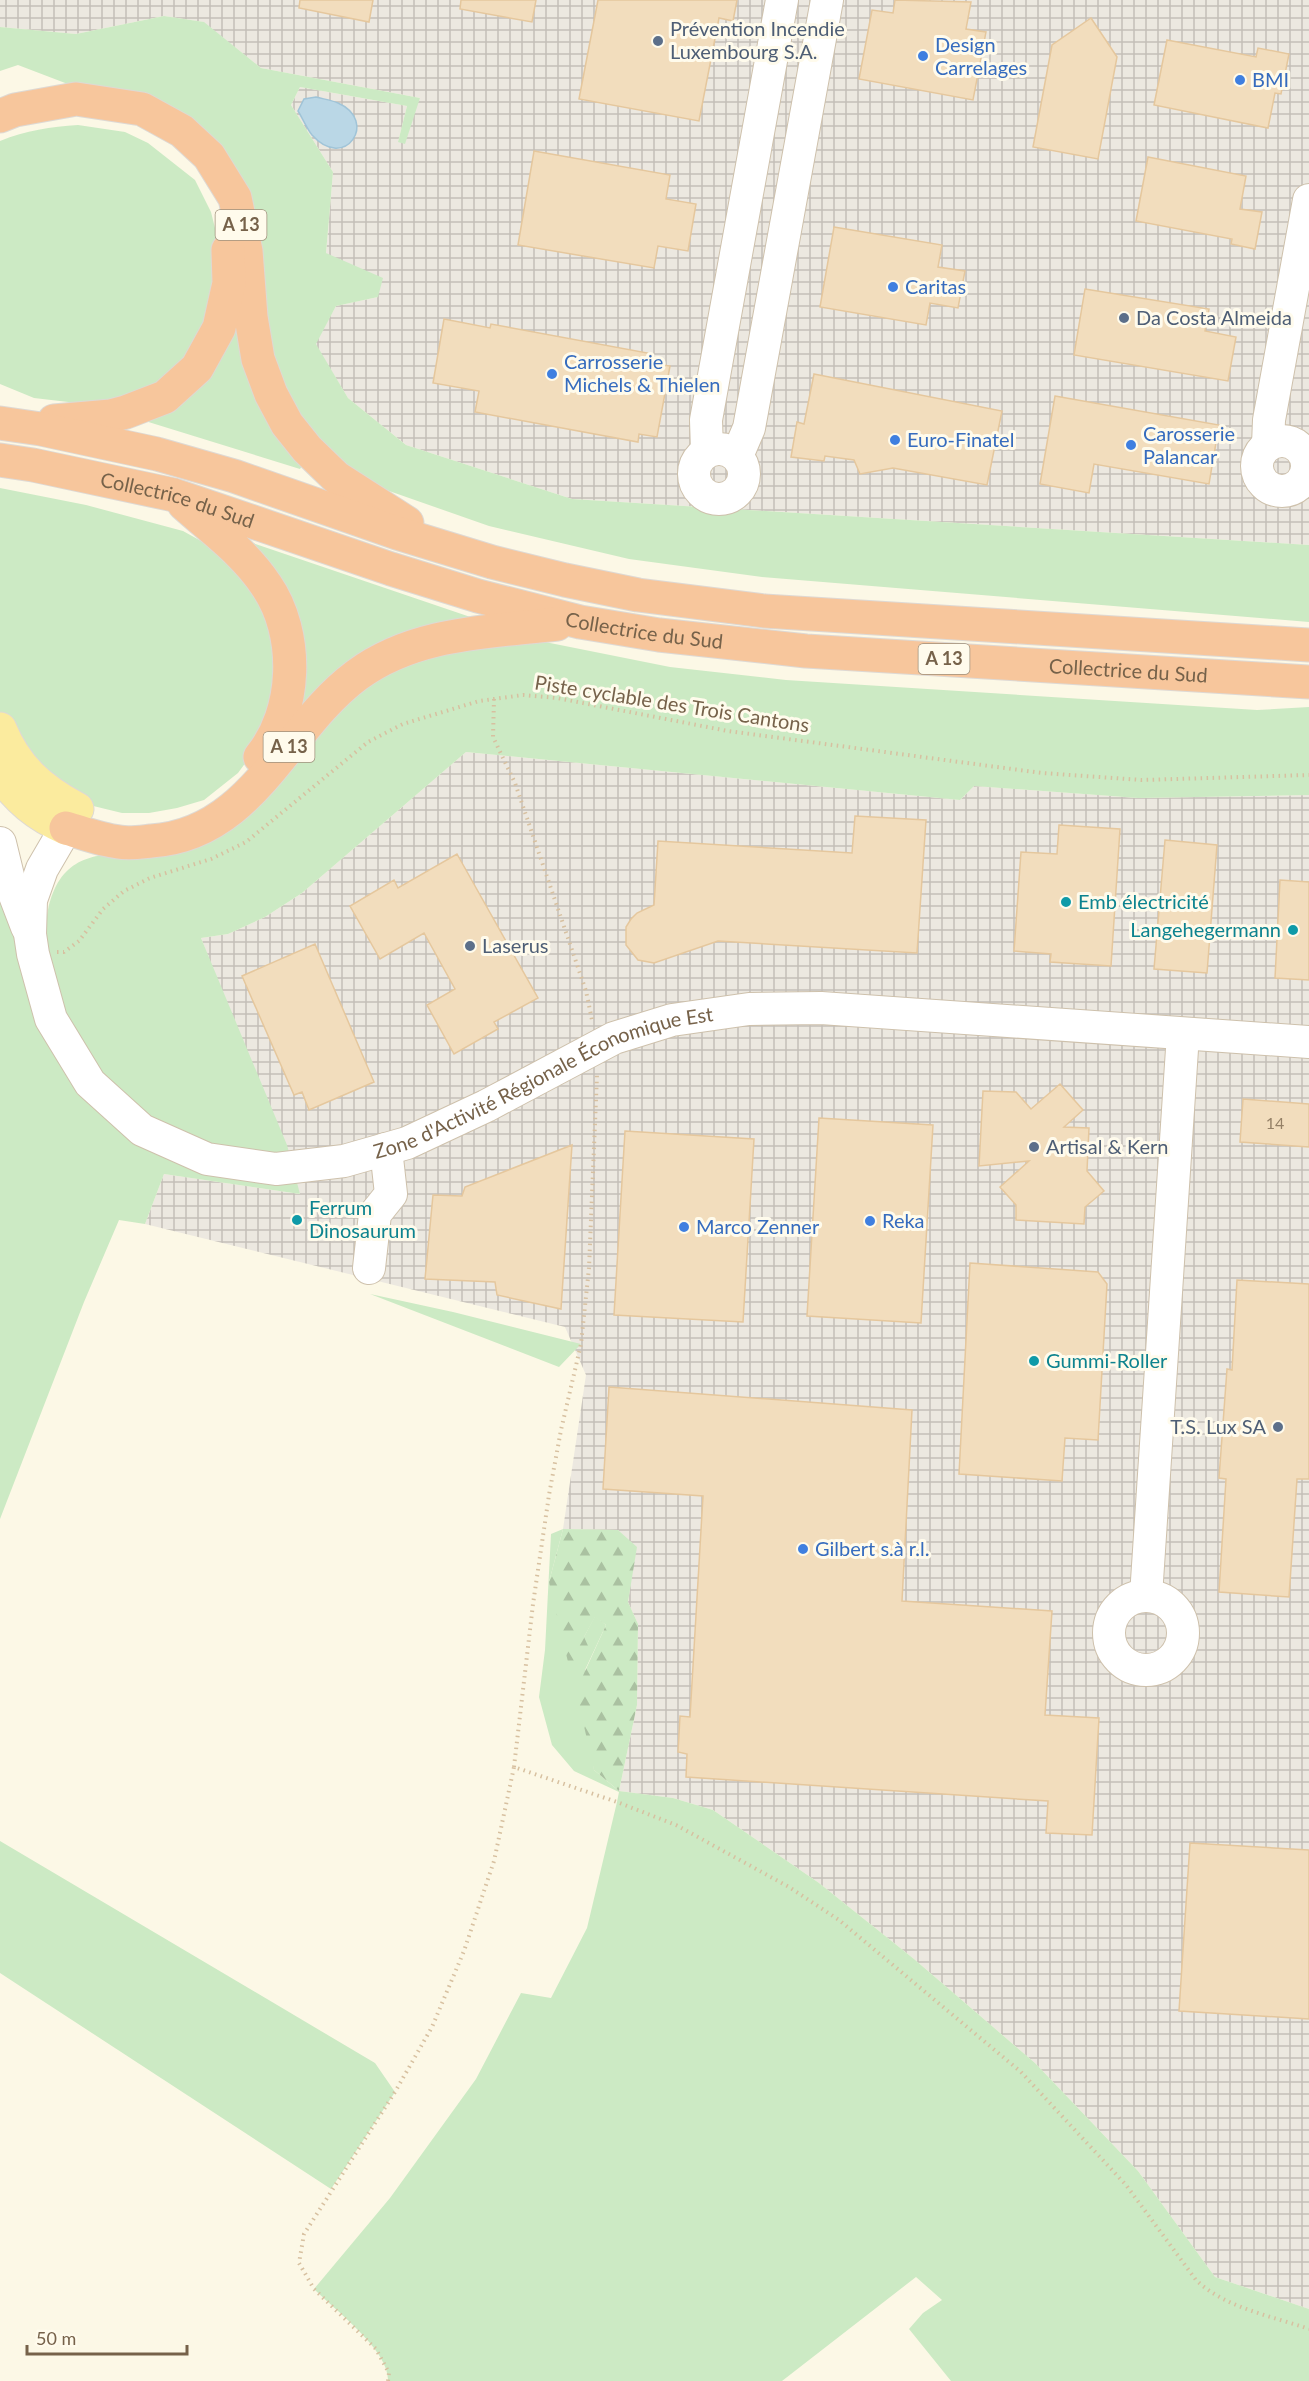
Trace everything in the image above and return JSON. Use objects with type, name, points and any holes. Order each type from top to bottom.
[{"type":"highway","name":"A 13","points":[[0,116],[15,110],[75,99],[142,109],[182,131],[208,156],[235,198],[246,251],[250,317],[258,359],[271,394],[287,424],[307,449],[337,478],[446,548]]},
{"type":"highway","name":"A 13","points":[[0,130],[19,123],[82,114],[136,122],[173,146],[200,172],[218,202],[228,239],[229,284],[219,328],[197,368],[165,397],[111,416],[5,424]]},
{"type":"highway","name":"Collectrice du Sud","points":[[5,424],[77,436],[212,469],[446,548],[565,580],[709,605],[830,615],[1309,645]]},
{"type":"highway","name":"Collectrice du Sud","points":[[0,459],[174,495],[413,576],[478,596],[580,622],[671,637],[806,651],[1309,682]]},
{"type":"highway","name":"A 13","points":[[71,819],[121,821],[179,815],[205,807],[241,781],[270,746],[286,707],[291,665],[284,624],[267,586],[243,556],[174,495]]},
{"type":"highway","name":"A 13","points":[[71,819],[121,843],[162,840],[192,833],[216,822],[259,784],[323,705],[358,674],[403,649],[447,636],[580,622]]},
{"type":"main road","points":[[0,729],[10,752],[30,775],[56,798],[71,819]]},
{"type":"main road","points":[[0,774],[15,794],[43,818],[71,819]]},
{"type":"street","points":[[782,0],[706,420],[722,453],[749,428],[827,0]]},
{"type":"street","points":[[1269,445],[1269,420],[1309,200]]},
{"type":"street","points":[[1305,440],[1307,466],[1305,474],[1294,487],[1278,490],[1263,482],[1257,466],[1262,450],[1275,442],[1305,440]]},
{"type":"street","name":"Zone d'Activité Régionale Économique Est","points":[[31,944],[31,900],[42,869],[71,819]]},
{"type":"street","name":"Zone d'Activité Régionale Économique Est","points":[[0,843],[51,1019],[90,1083],[142,1130],[207,1159],[276,1169],[344,1161],[408,1143],[486,1106],[614,1038],[672,1020],[749,1009],[821,1008],[1309,1042]]},
{"type":"street","points":[[1146,1596],[1183,1034]]},
{"type":"street","points":[[369,1268],[375,1214],[391,1194],[386,1149]]},
{"type":"path","name":"Piste cyclable des Trois Cantons","points":[[31,944],[64,952],[79,941],[103,909],[124,891],[150,878],[211,859],[246,842],[368,742],[402,724],[479,701],[523,695],[557,698],[728,731],[1042,772],[1142,780],[1309,775]]},
{"type":"path","points":[[388,2381],[389,2373],[376,2349],[314,2289],[299,2263],[304,2234],[395,2092],[432,2027],[464,1951],[494,1861],[514,1767],[533,1604],[549,1496],[561,1430],[581,1344],[590,1268],[598,1045],[585,991],[544,868],[515,783],[493,737],[494,699]]},
{"type":"path","points":[[514,1767],[676,1825],[789,1887],[839,1920],[1021,2072],[1126,2185],[1196,2280],[1209,2293],[1223,2300],[1309,2329]]},
{"type":"shaded area","points":[[0,0],[1309,0],[1309,545],[572,499],[406,445],[348,398],[315,344],[336,306],[378,297],[326,253],[333,172],[291,105],[300,87],[407,106],[398,142],[420,98],[261,68],[203,22],[164,16],[76,34],[0,27]]},
{"type":"shaded area","points":[[466,752],[960,800],[974,786],[1138,798],[1309,795],[1309,2309],[1215,2277],[1138,2171],[1035,2063],[914,1959],[819,1883],[713,1810],[673,1798],[619,1791],[637,1705],[638,1624],[628,1602],[636,1547],[618,1530],[563,1529],[586,1375],[565,1327],[145,1224],[164,1174],[300,1194],[201,938],[228,934],[265,917],[302,893]]},
{"type":"green space","points":[[164,16],[204,22],[261,68],[420,98],[405,144],[398,142],[407,106],[300,87],[291,105],[333,172],[326,253],[383,278],[378,297],[336,306],[316,344],[348,398],[406,445],[572,499],[1309,545],[1309,622],[762,577],[629,559],[489,526],[372,485],[315,443],[276,381],[242,182],[73,86],[18,65],[0,71],[0,27],[76,34]]},
{"type":"green space","points":[[78,125],[125,132],[148,143],[195,180],[211,212],[219,244],[212,327],[159,390],[94,405],[34,398],[0,384],[0,141],[19,134]]},
{"type":"green space","points":[[236,300],[305,461],[300,469],[142,420]]},
{"type":"green space","points":[[0,488],[86,505],[183,531],[230,557],[260,590],[282,664],[263,739],[238,773],[204,800],[149,813],[122,813],[81,803],[15,749],[0,712]]},
{"type":"green space","points":[[241,539],[491,624],[454,629],[279,748],[298,693]]},
{"type":"green space","points":[[540,641],[670,667],[786,680],[1257,710],[1309,707],[1309,795],[1138,798],[974,786],[960,800],[466,752],[302,893],[265,917],[228,934],[201,938],[287,1145],[300,1194],[164,1174],[145,1224],[119,1220],[84,1302],[0,1519],[0,868],[48,953],[46,926],[48,910],[55,889],[64,874],[77,864],[107,855],[163,854],[328,713],[408,658]]},
{"type":"green space","points":[[370,1294],[453,1312],[581,1344],[559,1367]]},
{"type":"green space","points":[[563,1529],[549,1582],[584,1637],[595,1616],[606,1625],[585,1670],[594,1770],[619,1791],[673,1798],[713,1810],[819,1883],[914,1959],[1035,2063],[1138,2171],[1215,2277],[1309,2309],[1309,2381],[951,2381],[909,2329],[923,2313],[942,2300],[916,2277],[782,2381],[388,2381],[386,2369],[371,2344],[314,2289],[390,2198],[476,2079],[521,1993],[551,1998],[587,1928],[617,1802],[619,1792],[574,1771],[552,1745],[539,1697],[545,1650],[551,1534]]},
{"type":"green space","points":[[563,1529],[618,1530],[637,1547],[628,1602],[638,1624],[637,1705],[619,1791],[594,1770],[576,1691],[606,1625],[595,1617],[584,1637],[589,1648],[579,1661],[568,1662],[549,1582]]},
{"type":"green space","points":[[0,1841],[375,2063],[395,2092],[331,2189],[0,1973]]},
{"type":"water","points":[[316,97],[338,103],[350,111],[356,121],[356,131],[353,140],[346,146],[336,148],[324,145],[308,130],[298,111],[304,99]]},
{"type":"building","points":[[300,0],[373,0],[369,22],[299,8]]},
{"type":"building","points":[[461,0],[536,0],[532,22],[460,9]]},
{"type":"building","points":[[598,0],[737,0],[733,21],[719,18],[699,121],[579,99]]},
{"type":"building","name":"Design Carrelages","points":[[895,0],[971,2],[966,29],[986,32],[973,100],[859,79],[872,10],[893,13]]},
{"type":"building","points":[[1091,18],[1117,57],[1098,159],[1033,147],[1052,45]]},
{"type":"building","points":[[1167,40],[1256,57],[1258,48],[1289,54],[1281,94],[1275,93],[1268,128],[1154,105]]},
{"type":"building","points":[[534,151],[670,175],[666,199],[696,204],[688,251],[658,246],[654,268],[518,245]]},
{"type":"building","points":[[1148,157],[1246,176],[1240,209],[1262,212],[1255,249],[1231,244],[1232,239],[1136,221]]},
{"type":"building","name":"Caritas","points":[[834,227],[942,245],[938,267],[965,271],[958,308],[930,303],[926,325],[820,307]]},
{"type":"building","points":[[1085,289],[1209,309],[1205,331],[1236,337],[1228,381],[1074,355]]},
{"type":"building","name":"Carrosserie Michels & Thielen","points":[[444,319],[490,328],[491,324],[653,354],[651,363],[670,366],[657,437],[639,434],[638,442],[475,412],[479,391],[433,383]]},
{"type":"building","name":"Euro-Finatel","points":[[814,374],[1002,411],[987,485],[893,468],[860,474],[854,460],[825,456],[824,461],[791,457],[797,422],[804,424]]},
{"type":"building","name":"Carosserie Palancar","points":[[1055,396],[1219,425],[1209,484],[1094,464],[1089,493],[1040,484]]},
{"type":"building","points":[[855,816],[926,820],[917,953],[718,941],[654,963],[638,960],[626,945],[626,927],[631,919],[637,913],[654,905],[658,841],[852,853]]},
{"type":"building","name":"Emb électricité","points":[[1059,825],[1120,829],[1111,966],[1050,962],[1051,954],[1014,951],[1021,852],[1057,854]]},
{"type":"building","points":[[1165,840],[1217,845],[1207,973],[1154,969]]},
{"type":"building","name":"Laserus","points":[[457,854],[538,998],[494,1022],[498,1029],[454,1054],[427,1005],[455,989],[424,933],[380,959],[350,906],[394,880],[398,888]]},
{"type":"building","name":"Langehegermann","points":[[1280,880],[1309,882],[1309,980],[1275,978]]},
{"type":"building","points":[[315,944],[374,1082],[309,1110],[302,1092],[294,1095],[242,976]]},
{"type":"building","name":"Artisal & Kern","points":[[1060,1084],[1083,1110],[1064,1127],[1089,1128],[1087,1171],[1104,1191],[1085,1207],[1084,1224],[1016,1220],[1016,1205],[1000,1187],[1029,1161],[979,1166],[983,1091],[1016,1092],[1031,1109]]},
{"type":"building","points":[[1243,1099],[1309,1104],[1309,1147],[1240,1142]]},
{"type":"building","name":"Reka","points":[[819,1118],[933,1125],[921,1323],[807,1316]]},
{"type":"building","name":"Marco Zenner","points":[[625,1131],[754,1139],[743,1322],[614,1315]]},
{"type":"building","points":[[572,1145],[561,1309],[497,1295],[495,1282],[425,1279],[433,1195],[462,1196],[465,1187]]},
{"type":"building","name":"Gummi-Roller","points":[[970,1263],[1098,1272],[1107,1284],[1098,1440],[1065,1438],[1062,1481],[959,1474]]},
{"type":"building","points":[[1237,1280],[1309,1284],[1309,1479],[1297,1479],[1289,1597],[1219,1592],[1226,1479],[1219,1478],[1227,1369],[1232,1370]]},
{"type":"building","name":"Gilbert s.à r.l.","points":[[609,1387],[912,1410],[902,1601],[1052,1611],[1045,1715],[1099,1718],[1092,1835],[1046,1833],[1048,1801],[686,1777],[687,1754],[678,1752],[680,1716],[690,1717],[703,1496],[603,1489]]},
{"type":"building","points":[[1190,1843],[1309,1850],[1309,2019],[1179,2011]]},
{"type":"place","name":"Prévention Incendie Luxembourg S.A.","points":[[658,41]]},
{"type":"place","name":"Design Carrelages","points":[[923,56]]},
{"type":"place","name":"BMI","points":[[1240,80]]},
{"type":"place","name":"Caritas","points":[[893,287]]},
{"type":"place","name":"Da Costa Almeida","points":[[1124,318]]},
{"type":"place","name":"Carrosserie Michels & Thielen","points":[[552,374]]},
{"type":"place","name":"Euro-Finatel","points":[[895,440]]},
{"type":"place","name":"Carosserie Palancar","points":[[1131,445]]},
{"type":"place","name":"Emb électricité","points":[[1066,902]]},
{"type":"place","name":"Langehegermann","points":[[1293,930]]},
{"type":"place","name":"Laserus","points":[[470,946]]},
{"type":"place","name":"Artisal & Kern","points":[[1034,1147]]},
{"type":"place","name":"Ferrum Dinosaurum","points":[[297,1220]]},
{"type":"place","name":"Reka","points":[[870,1221]]},
{"type":"place","name":"Marco Zenner","points":[[684,1227]]},
{"type":"place","name":"Gummi-Roller","points":[[1034,1361]]},
{"type":"place","name":"T.S. Lux SA","points":[[1278,1427]]},
{"type":"place","name":"Gilbert s.à r.l.","points":[[803,1549]]}]
